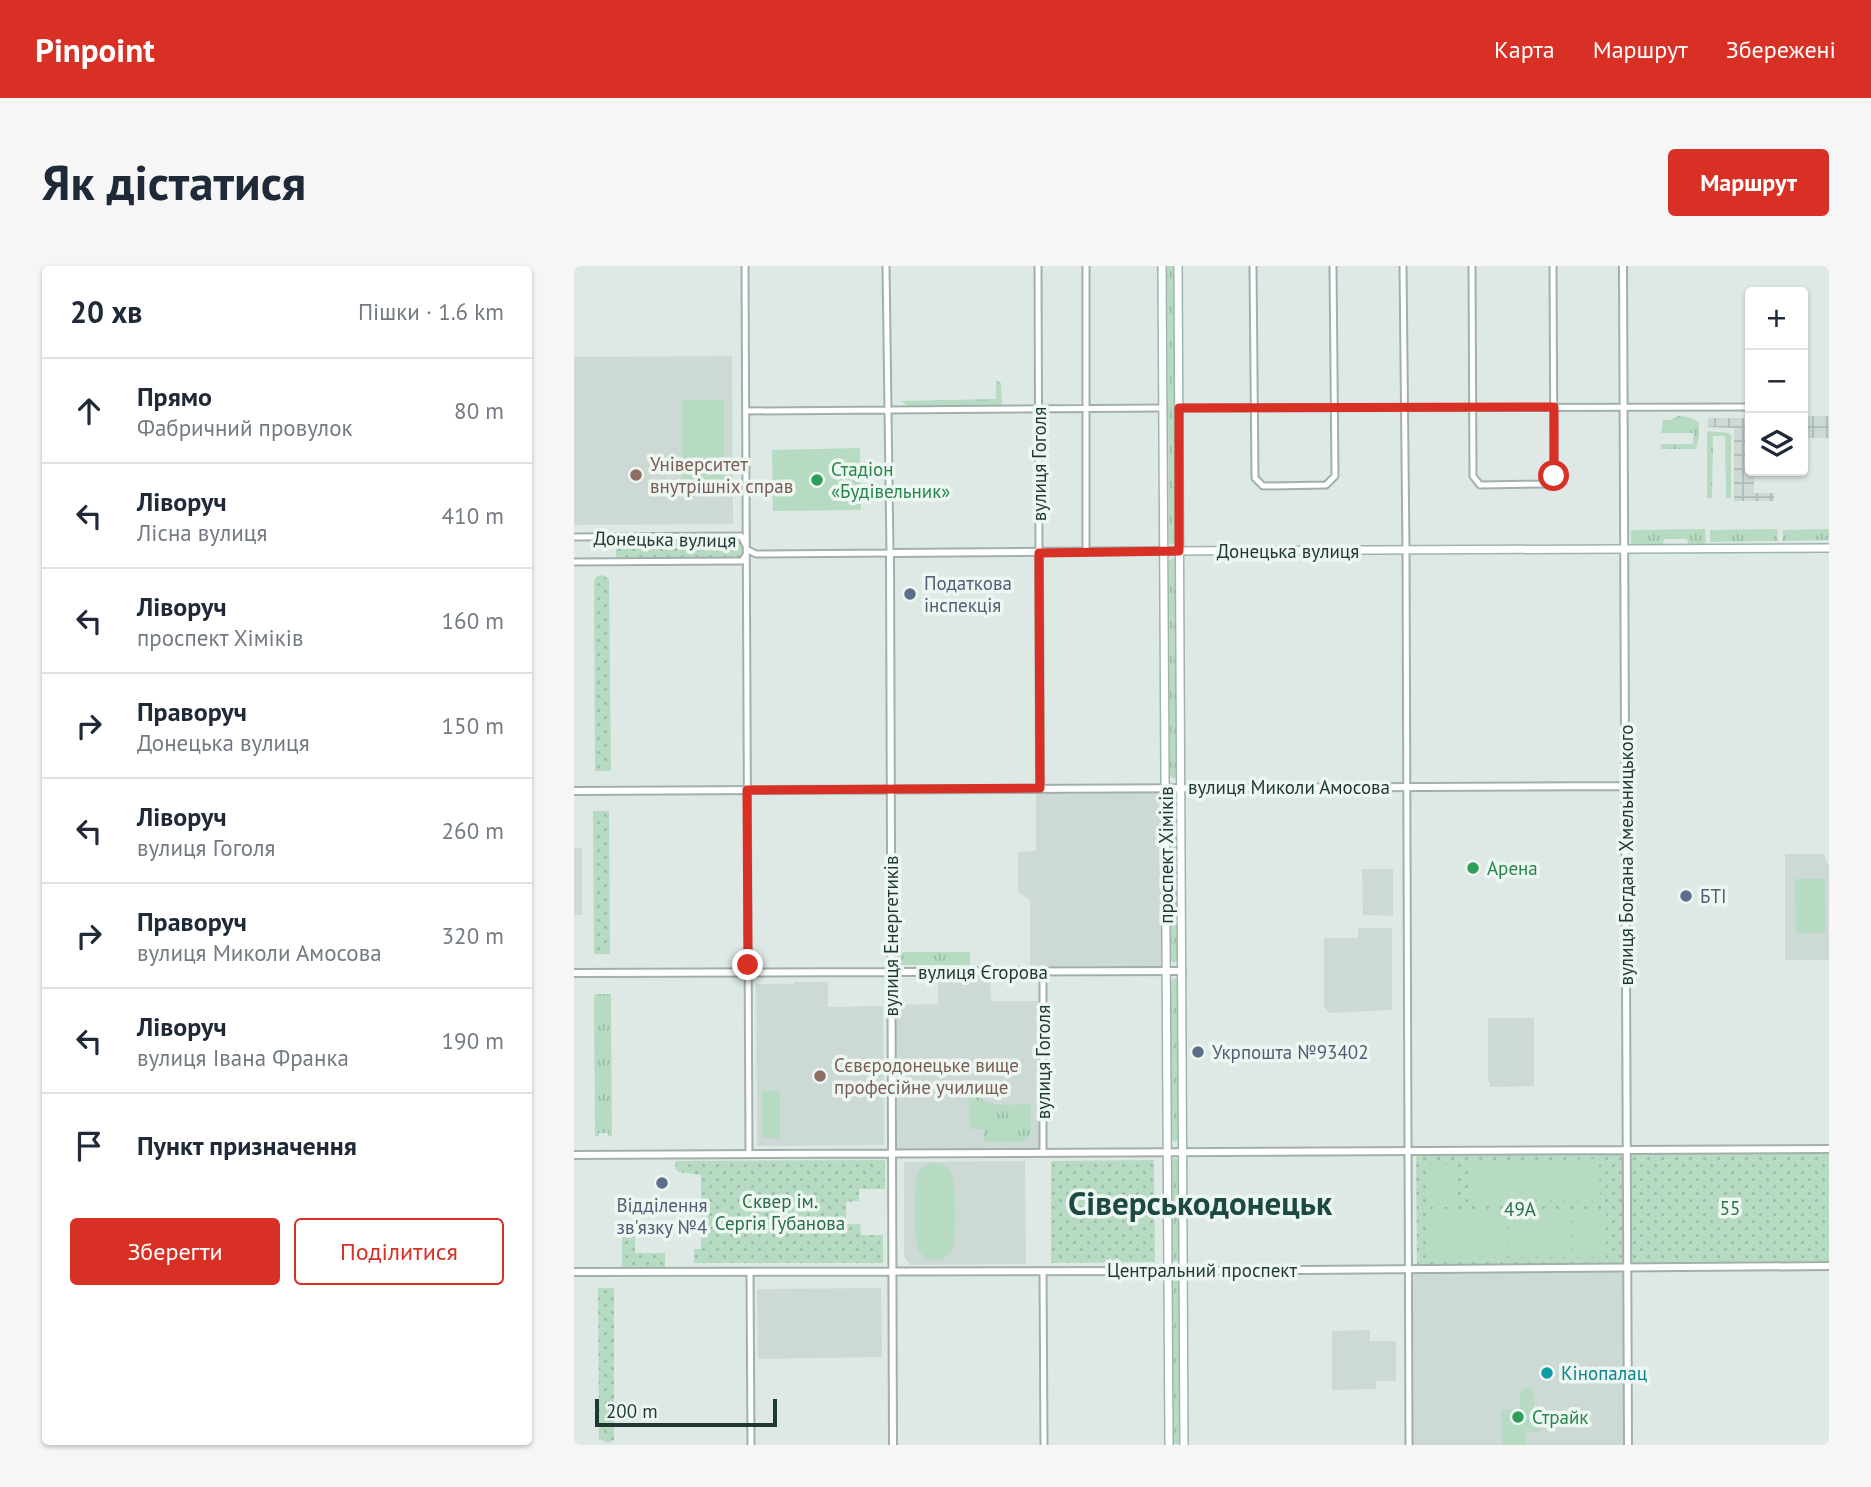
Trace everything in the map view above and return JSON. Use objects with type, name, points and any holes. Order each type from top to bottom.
[{"type":"main road","name":"проспект Хіміків","points":[[1162,266],[1169,1445]]},
{"type":"main road","name":"проспект Хіміків","points":[[1178,266],[1184,1445]]},
{"type":"main road","name":"Донецька вулиця","points":[[1164,551],[1829,548]]},
{"type":"street","points":[[745,266],[750,1154]]},
{"type":"street","points":[[886,266],[888,410]]},
{"type":"street","name":"вулиця Гоголя","points":[[1038,266],[1040,788]]},
{"type":"street","points":[[1086,266],[1086,552]]},
{"type":"street","points":[[1253,266],[1255,478],[1263,486],[1326,485],[1335,476],[1333,266]]},
{"type":"street","points":[[1403,266],[1409,1445]]},
{"type":"street","points":[[1472,266],[1473,476],[1480,485],[1547,484],[1554,476],[1553,266]]},
{"type":"street","name":"вулиця Богдана Хмельницького","points":[[1623,266],[1628,1445]]},
{"type":"street","points":[[1179,408],[1745,407]]},
{"type":"street","points":[[746,411],[1164,408]]},
{"type":"street","name":"вулиця Енергетиків","points":[[888,410],[893,1445]]},
{"type":"street","name":"Донецька вулиця","points":[[574,537],[741,536],[748,550],[745,558],[737,561],[574,562]]},
{"type":"street","name":"Донецька вулиця","points":[[748,550],[756,554],[1164,551]]},
{"type":"street","name":"вулиця Миколи Амосова","points":[[574,791],[1626,786]]},
{"type":"street","name":"вулиця Єгорова","points":[[574,974],[1182,971]]},
{"type":"street","name":"вулиця Гоголя","points":[[1042,972],[1043,1153]]},
{"type":"street","points":[[574,1155],[1829,1149]]},
{"type":"street","name":"Центральний проспект","points":[[574,1272],[1829,1266]]},
{"type":"street","points":[[1043,1271],[1044,1445]]},
{"type":"street","points":[[750,1272],[751,1445]]},
{"type":"shaded area","points":[[732,356],[733,524],[574,525],[574,357]]},
{"type":"shaded area","points":[[1808,416],[1829,416],[1829,438],[1808,438]]},
{"type":"shaded area","points":[[1708,418],[1745,418],[1745,476],[1754,476],[1754,493],[1774,493],[1774,501],[1734,501],[1734,428],[1708,427]]},
{"type":"shaded area","points":[[1162,791],[1162,967],[1030,966],[1030,901],[1018,891],[1018,852],[1036,851],[1036,792]]},
{"type":"shaded area","points":[[574,848],[582,848],[582,915],[574,915]]},
{"type":"shaded area","points":[[1785,854],[1824,854],[1829,866],[1829,960],[1785,960]]},
{"type":"shaded area","points":[[1362,869],[1393,869],[1393,916],[1363,915]]},
{"type":"shaded area","points":[[1358,928],[1392,928],[1392,1010],[1329,1013],[1324,1007],[1324,938],[1358,938]]},
{"type":"shaded area","points":[[938,975],[990,975],[991,1001],[1040,1001],[1040,1150],[895,1151],[895,1005],[938,1004]]},
{"type":"shaded area","name":"Сєвєродонецьке вище професійне училище","points":[[828,982],[828,1007],[883,1006],[884,1145],[757,1146],[756,984]]},
{"type":"shaded area","points":[[1488,1018],[1534,1018],[1534,1086],[1490,1087]]},
{"type":"shaded area","points":[[1025,1161],[1026,1264],[910,1265],[904,1256],[904,1162]]},
{"type":"shaded area","points":[[1625,1270],[1625,1445],[1411,1445],[1410,1272]]},
{"type":"shaded area","points":[[881,1288],[882,1357],[758,1359],[757,1289]]},
{"type":"shaded area","points":[[1370,1330],[1370,1341],[1396,1341],[1396,1381],[1376,1381],[1376,1389],[1332,1390],[1332,1331]]},
{"type":"green space","points":[[1167,266],[1174,266],[1176,542],[1172,545],[1169,542]]},
{"type":"green space","points":[[996,380],[1001,383],[1002,405],[999,406],[908,406],[900,401],[996,399]]},
{"type":"green space","points":[[682,400],[724,400],[724,486],[682,486]]},
{"type":"green space","points":[[1678,416],[1699,422],[1696,449],[1661,449],[1661,444],[1693,444],[1693,433],[1661,433],[1663,420]]},
{"type":"green space","points":[[1707,431],[1729,433],[1731,437],[1731,498],[1726,498],[1725,436],[1713,436],[1712,498],[1707,498]]},
{"type":"green space","name":"Стадіон «Будівельник»","points":[[860,448],[861,510],[773,511],[772,450]]},
{"type":"green space","points":[[1705,529],[1704,544],[1688,544],[1687,539],[1664,539],[1663,544],[1631,544],[1631,530]]},
{"type":"green space","points":[[1777,529],[1778,541],[1710,542],[1710,530]]},
{"type":"green space","points":[[1829,529],[1829,540],[1783,541],[1783,530]]},
{"type":"green space","points":[[616,540],[737,540],[741,541],[745,549],[742,556],[737,558],[616,559]]},
{"type":"green space","points":[[1173,558],[1177,561],[1177,776],[1174,779],[1170,776],[1169,561]]},
{"type":"green space","points":[[602,575],[609,579],[611,771],[595,771],[594,580]]},
{"type":"green space","points":[[1173,795],[1177,798],[1178,960],[1174,963],[1170,960],[1170,798]]},
{"type":"green space","points":[[593,811],[609,811],[610,954],[594,954]]},
{"type":"green space","points":[[1795,879],[1825,879],[1826,933],[1796,933]]},
{"type":"green space","points":[[898,937],[902,937],[902,952],[970,952],[970,965],[897,965]]},
{"type":"green space","points":[[1175,978],[1178,981],[1178,1139],[1175,1142],[1171,1139],[1171,981]]},
{"type":"green space","points":[[594,994],[611,994],[612,1136],[599,1133],[599,1136],[595,1136]]},
{"type":"green space","points":[[762,1091],[780,1091],[780,1138],[762,1138]]},
{"type":"green space","points":[[969,1091],[992,1104],[1031,1104],[1031,1136],[1023,1142],[984,1142],[984,1129],[970,1129]]},
{"type":"green space","name":"49А","points":[[1624,1153],[1624,1264],[1417,1266],[1416,1154]]},
{"type":"green space","name":"55","points":[[1829,1153],[1829,1262],[1632,1263],[1632,1154]]},
{"type":"green space","points":[[1174,1158],[1179,1160],[1179,1261],[1172,1261]]},
{"type":"green space","points":[[1599,1159],[1600,1201],[1556,1201],[1556,1160]]},
{"type":"green space","name":"Сквер ім. Сергія Губанова","points":[[885,1160],[885,1189],[859,1189],[859,1201],[846,1202],[846,1224],[860,1224],[861,1235],[883,1235],[883,1263],[694,1263],[694,1249],[701,1249],[701,1175],[679,1172],[676,1170],[675,1161]]},
{"type":"green space","points":[[1154,1160],[1155,1262],[1051,1263],[1051,1161]]},
{"type":"green space","points":[[1472,1160],[1503,1160],[1503,1206],[1472,1206]]},
{"type":"green space","points":[[1506,1160],[1553,1160],[1553,1201],[1506,1202]]},
{"type":"green space","points":[[935,1163],[945,1166],[952,1174],[955,1235],[950,1253],[935,1260],[925,1257],[918,1249],[915,1211],[918,1174],[925,1166]]},
{"type":"green space","points":[[1426,1165],[1455,1165],[1455,1207],[1426,1207]]},
{"type":"green space","points":[[1508,1209],[1538,1209],[1539,1257],[1508,1257]]},
{"type":"green space","points":[[1541,1209],[1572,1209],[1572,1257],[1541,1257]]},
{"type":"green space","points":[[1575,1209],[1606,1209],[1606,1257],[1576,1257]]},
{"type":"green space","points":[[1427,1212],[1461,1212],[1462,1258],[1427,1258]]},
{"type":"green space","points":[[1465,1212],[1503,1212],[1503,1257],[1465,1258]]},
{"type":"green space","points":[[622,1232],[635,1235],[635,1253],[665,1253],[665,1267],[622,1267]]},
{"type":"green space","points":[[1176,1278],[1180,1281],[1180,1442],[1177,1445],[1173,1442],[1172,1281]]},
{"type":"green space","points":[[598,1288],[614,1288],[614,1440],[608,1443],[599,1439]]},
{"type":"green space","name":"Страйк","points":[[1527,1387],[1534,1393],[1534,1420],[1540,1421],[1540,1432],[1526,1432],[1526,1445],[1502,1445],[1501,1410],[1520,1410],[1520,1392]]},
{"type":"place","name":"Університет внутрішніх справ","points":[[636,475]]},
{"type":"place","name":"Стадіон «Будівельник»","points":[[817,480]]},
{"type":"place","name":"Податкова інспекція","points":[[910,594]]},
{"type":"place","name":"Арена","points":[[1473,868]]},
{"type":"place","name":"БТІ","points":[[1686,896]]},
{"type":"place","name":"Укрпошта №93402","points":[[1198,1052]]},
{"type":"place","name":"Сєвєродонецьке вище професійне училище","points":[[820,1076]]},
{"type":"place","name":"Відділення зв'язку №4","points":[[662,1183]]},
{"type":"place","name":"Кінопалац","points":[[1547,1373]]},
{"type":"place","name":"Страйк","points":[[1518,1417]]},
{"type":"district","name":"Сіверськодонецьк","points":[[1200,1203]]},
{"type":"route","points":[[748,965],[747,790],[1040,788],[1039,553],[1179,551],[1179,408],[1554,407],[1554,476]]}]
